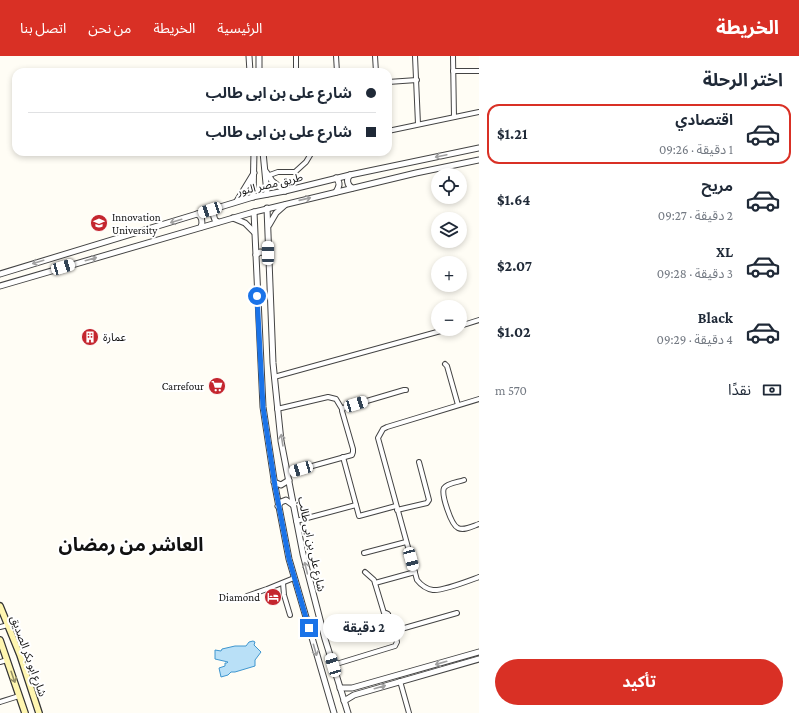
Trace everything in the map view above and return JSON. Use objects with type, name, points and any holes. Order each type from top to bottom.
[{"type":"main road","name":"شارع ابو بكر الصديق","points":[[0,606],[20,655],[39,713]]},
{"type":"main road","name":"شارع ابو بكر الصديق","points":[[0,640],[25,713]]},
{"type":"street","points":[[249,56],[250,68]]},
{"type":"street","points":[[259,56],[260,68]]},
{"type":"street","points":[[296,56],[296,68]]},
{"type":"street","points":[[336,56],[336,68]]},
{"type":"street","points":[[375,56],[376,68]]},
{"type":"street","points":[[416,56],[418,124]]},
{"type":"street","points":[[453,56],[454,117]]},
{"type":"street","points":[[453,71],[479,71]]},
{"type":"street","points":[[392,82],[417,80]]},
{"type":"street","points":[[392,130],[479,112]]},
{"type":"street","name":"طريق مصر النور","points":[[0,274],[237,201],[336,178],[479,148]]},
{"type":"street","points":[[253,197],[254,156]]},
{"type":"street","points":[[263,156],[267,194]]},
{"type":"street","points":[[266,173],[295,172],[306,162],[310,156]]},
{"type":"street","name":"طريق مصر النور","points":[[0,286],[267,208],[479,160]]},
{"type":"street","points":[[237,201],[254,172]]},
{"type":"street","points":[[266,173],[285,191]]},
{"type":"street","points":[[350,175],[347,181],[348,185],[352,188]]},
{"type":"street","points":[[336,178],[339,181],[340,186],[336,192]]},
{"type":"street","points":[[268,228],[276,213],[288,203]]},
{"type":"street","points":[[216,208],[214,211],[214,216],[215,220],[218,222]]},
{"type":"street","name":"شارع على بن ابى طالب","points":[[267,208],[274,377],[281,440],[296,521],[312,590],[348,713]]},
{"type":"street","name":"شارع على بن ابى طالب","points":[[254,212],[263,407],[274,482],[289,559],[334,713]]},
{"type":"street","points":[[198,214],[202,220],[201,227]]},
{"type":"street","points":[[232,218],[245,223],[254,233]]},
{"type":"street","points":[[256,255],[260,252],[268,253]]},
{"type":"street","points":[[467,324],[479,320]]},
{"type":"street","points":[[274,377],[431,334]]},
{"type":"street","points":[[445,364],[448,366],[458,405]]},
{"type":"street","points":[[342,409],[406,390]]},
{"type":"street","points":[[277,409],[328,397],[336,399],[342,409],[353,449],[352,454],[287,472]]},
{"type":"street","points":[[479,399],[387,427],[380,433],[379,443],[417,580],[432,590],[438,590],[479,577]]},
{"type":"street","points":[[343,457],[359,516],[427,503],[429,500],[419,462]]},
{"type":"street","points":[[274,482],[281,485],[289,480]]},
{"type":"street","points":[[464,480],[444,488],[443,494],[451,520],[458,528],[463,529],[479,524]]},
{"type":"street","points":[[278,506],[281,502],[286,500],[293,504]]},
{"type":"street","points":[[296,521],[356,505]]},
{"type":"street","points":[[364,553],[406,542]]},
{"type":"street","points":[[333,665],[395,646],[397,642],[388,614],[385,613],[376,584],[374,580],[365,572]]},
{"type":"street","points":[[376,584],[414,572]]},
{"type":"street","points":[[247,596],[294,578]]},
{"type":"street","points":[[282,583],[290,615]]},
{"type":"street","points":[[394,631],[457,613]]},
{"type":"street","points":[[0,627],[8,625]]},
{"type":"street","points":[[340,688],[352,688],[479,652]]},
{"type":"street","points":[[344,701],[350,696],[479,659]]},
{"type":"street","points":[[0,662],[7,660]]},
{"type":"street","points":[[400,682],[409,713]]},
{"type":"street","points":[[0,702],[19,696]]},
{"type":"water","points":[[249,642],[255,642],[254,645],[261,652],[255,660],[255,666],[231,672],[228,675],[221,677],[219,668],[225,666],[225,663],[228,662],[215,659],[215,650],[221,651],[222,649],[235,646],[246,646]]},
{"type":"place","name":"Innovation University","points":[[99,223]]},
{"type":"place","name":"عمارة","points":[[90,337]]},
{"type":"place","name":"Carrefour","points":[[217,386]]},
{"type":"place","name":"Diamond","points":[[273,597]]},
{"type":"district","name":"العاشر من رمضان","points":[[131,544]]},
{"type":"route","points":[[257,296],[263,407],[275,486],[289,559],[309,628]]}]
